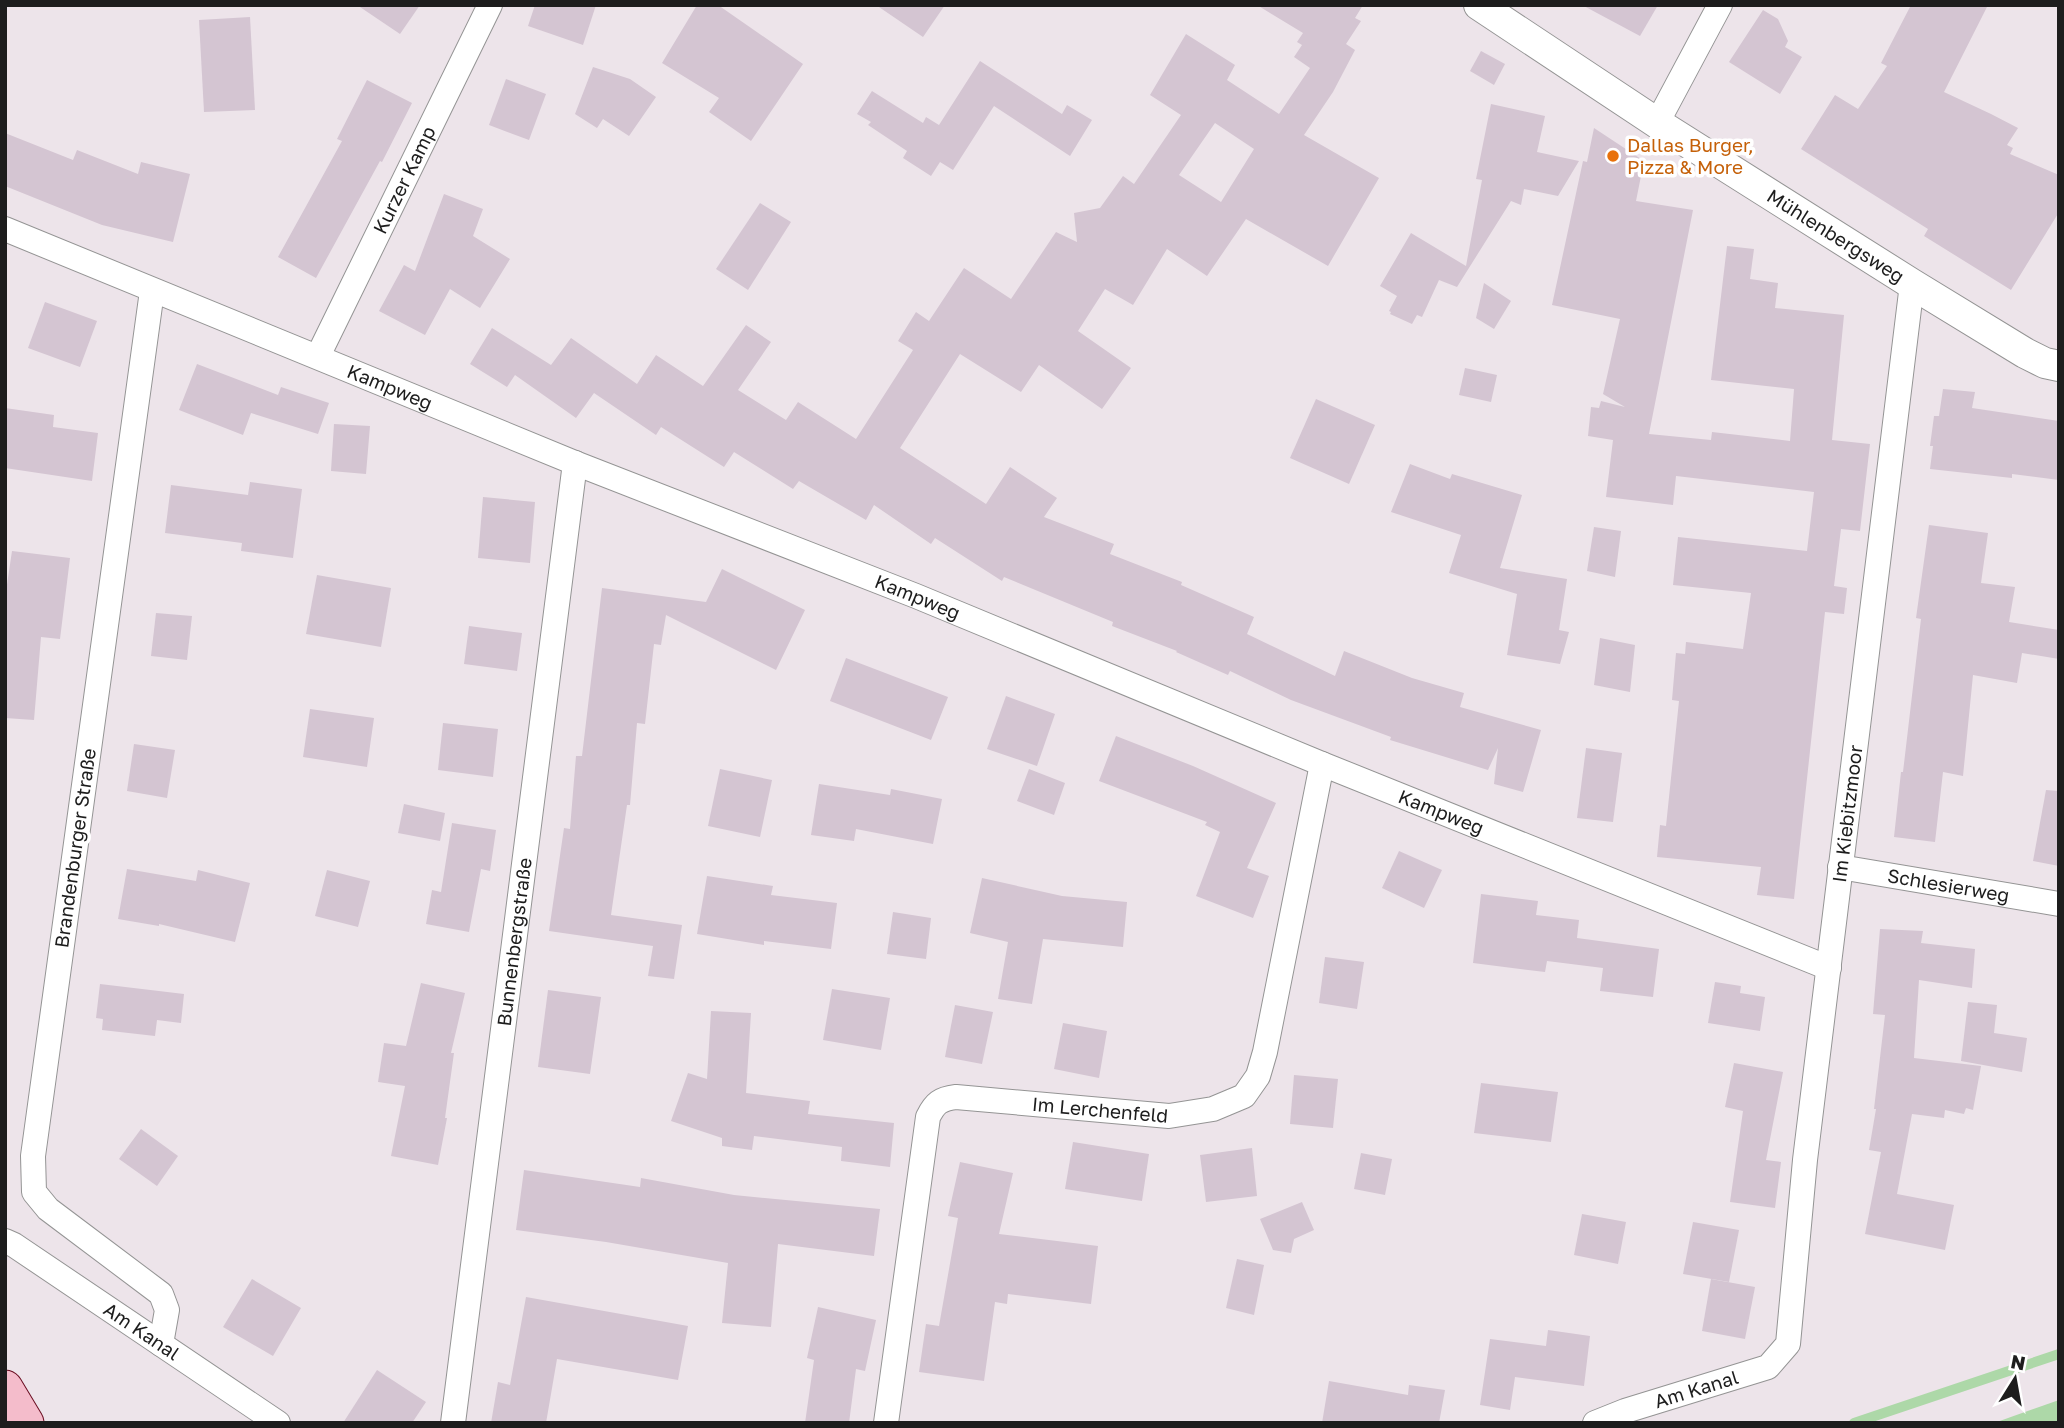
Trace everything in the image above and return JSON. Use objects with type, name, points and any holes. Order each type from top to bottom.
[{"type":"main road","points":[[5,1388],[26,1423]]},
{"type":"street","name":"Kurzer Kamp","points":[[318,356],[490,5]]},
{"type":"street","name":"Mühlenbergsweg","points":[[1479,5],[1657,123],[1912,284],[2025,353],[2045,363],[2059,366]]},
{"type":"street","points":[[1657,123],[1720,5]]},
{"type":"street","name":"Kampweg","points":[[5,229],[575,463],[916,596],[1322,764],[1829,968]]},
{"type":"street","name":"Im Kiebitzmoor","points":[[1788,1344],[1805,1160],[1912,284]]},
{"type":"street","name":"Brandenburger Straße","points":[[152,290],[33,1156],[34,1192],[48,1209],[161,1294],[167,1310],[162,1344]]},
{"type":"street","name":"Bunnenbergstraße","points":[[453,1423],[575,463]]},
{"type":"street","name":"Im Lerchenfeld","points":[[886,1423],[928,1117],[933,1106],[942,1098],[956,1097],[1169,1116],[1213,1109],[1244,1096],[1258,1076],[1265,1052],[1322,764]]},
{"type":"street","name":"Schlesierweg","points":[[1840,867],[2059,904]]},
{"type":"street","name":"Am Kanal","points":[[5,1241],[278,1423]]},
{"type":"street","name":"Am Kanal","points":[[1595,1423],[1625,1411],[1768,1367],[1788,1344]]},
{"type":"shaded area","points":[[2059,1400],[2059,1423],[1994,1423]]},
{"type":"building","points":[[357,5],[420,5],[400,34]]},
{"type":"building","points":[[535,5],[596,5],[583,45],[528,26]]},
{"type":"building","points":[[697,5],[718,5],[803,64],[751,141],[709,112],[719,98],[662,63]]},
{"type":"building","points":[[876,5],[945,5],[923,37]]},
{"type":"building","points":[[1257,5],[1363,5],[1355,18],[1361,21],[1346,44],[1355,50],[1333,92],[1304,135],[1379,178],[1328,266],[1246,219],[1207,276],[1167,249],[1133,305],[1105,289],[1078,331],[1131,368],[1102,409],[1039,365],[1021,392],[960,354],[900,448],[986,504],[1010,467],[1057,498],[1044,517],[1114,544],[1110,554],[1182,582],[1181,585],[1254,617],[1247,634],[1335,676],[1344,651],[1412,678],[1464,693],[1460,707],[1541,730],[1523,792],[1494,784],[1498,748],[1488,770],[1390,740],[1391,737],[1291,700],[1230,671],[1228,675],[1177,651],[1112,626],[1113,622],[1004,577],[1002,581],[935,538],[931,544],[874,505],[866,520],[799,481],[793,489],[734,452],[724,467],[661,427],[656,435],[594,393],[576,418],[515,375],[507,387],[470,364],[492,328],[551,365],[571,338],[637,384],[656,355],[703,386],[746,325],[771,342],[738,390],[786,420],[798,402],[856,439],[913,350],[898,341],[916,312],[929,321],[964,268],[1011,299],[1056,232],[1077,242],[1074,213],[1100,208],[1123,176],[1134,184],[1181,115],[1150,95],[1186,34],[1235,65],[1227,80],[1279,114],[1310,68],[1294,57],[1302,45],[1297,42],[1303,33]],"holes":[[[1215,123],[1254,149],[1221,202],[1179,175]]]},
{"type":"building","points":[[1582,5],[1658,5],[1640,36]]},
{"type":"building","points":[[1911,5],[1988,5],[1944,92],[2018,128],[2007,145],[2013,148],[2010,154],[2059,175],[2059,212],[2011,290],[1924,236],[1928,229],[1801,149],[1835,95],[1858,109],[1887,66],[1881,63]]},
{"type":"building","points":[[1763,10],[1778,19],[1788,41],[1785,47],[1802,57],[1780,94],[1729,62]]},
{"type":"building","points":[[250,17],[255,110],[204,112],[199,20]]},
{"type":"building","points":[[1481,51],[1505,64],[1494,85],[1470,71]]},
{"type":"building","points":[[980,61],[1062,114],[1067,105],[1092,120],[1070,156],[994,106],[953,170],[940,162],[931,176],[903,158],[907,151],[868,125],[871,122],[857,114],[872,91],[923,123],[926,117],[939,125]]},
{"type":"building","points":[[593,67],[630,79],[656,97],[629,136],[603,119],[597,128],[575,114]]},
{"type":"building","points":[[506,79],[546,94],[529,140],[489,125]]},
{"type":"building","points":[[367,80],[412,103],[316,278],[278,257],[342,141],[337,139]]},
{"type":"building","points":[[1491,104],[1545,116],[1537,152],[1579,161],[1558,196],[1524,189],[1521,205],[1511,201],[1457,287],[1439,280],[1422,317],[1417,315],[1412,324],[1390,314],[1397,296],[1380,286],[1411,233],[1466,266],[1482,180],[1476,179]]},
{"type":"building","points":[[1594,128],[1644,161],[1636,201],[1693,210],[1649,434],[1711,440],[1712,432],[1790,441],[1794,389],[1711,380],[1727,246],[1754,249],[1750,279],[1778,283],[1775,308],[1844,315],[1832,440],[1870,444],[1860,531],[1841,529],[1834,586],[1847,588],[1844,614],[1825,612],[1794,899],[1757,895],[1761,867],[1657,857],[1660,825],[1666,826],[1679,701],[1672,700],[1676,653],[1685,654],[1686,642],[1743,649],[1751,593],[1673,585],[1678,537],[1807,551],[1814,492],[1676,476],[1673,505],[1606,497],[1613,440],[1588,436],[1591,407],[1599,408],[1601,401],[1625,407],[1603,394],[1620,319],[1552,305],[1583,161],[1587,162]]},
{"type":"building","points":[[5,133],[73,160],[77,150],[138,174],[141,162],[190,174],[173,242],[102,225],[5,186]]},
{"type":"building","points":[[444,194],[483,209],[473,236],[510,259],[480,308],[450,289],[425,335],[379,311],[404,265],[415,271]]},
{"type":"building","points":[[760,203],[791,222],[748,290],[716,269]]},
{"type":"building","points":[[1484,283],[1511,301],[1494,329],[1476,318]]},
{"type":"building","points":[[45,302],[97,321],[80,367],[28,348]]},
{"type":"building","points":[[197,364],[278,395],[281,387],[329,403],[318,434],[251,413],[243,435],[179,410]]},
{"type":"building","points":[[1465,368],[1497,375],[1491,402],[1459,395]]},
{"type":"building","points":[[1943,389],[1975,392],[1972,408],[2059,421],[2059,480],[1930,469],[1934,416],[1939,416]]},
{"type":"building","points":[[1316,399],[1375,425],[1349,484],[1290,458]]},
{"type":"building","points":[[5,408],[54,415],[53,427],[98,433],[92,481],[5,468]]},
{"type":"building","points":[[334,424],[370,426],[366,474],[331,471]]},
{"type":"building","points":[[1410,464],[1450,479],[1452,474],[1522,495],[1500,568],[1567,579],[1559,630],[1569,632],[1560,664],[1507,655],[1517,594],[1449,573],[1461,535],[1391,512]]},
{"type":"building","points":[[250,482],[302,489],[293,558],[241,551],[242,543],[165,533],[171,485],[248,495]]},
{"type":"building","points":[[483,497],[535,502],[530,563],[478,558]]},
{"type":"building","points":[[1929,525],[1988,533],[1981,583],[2015,587],[2009,622],[2059,630],[2059,659],[2022,653],[2017,683],[1973,675],[1963,776],[1943,772],[1935,842],[1894,837],[1921,619],[1916,618]]},
{"type":"building","points":[[1594,527],[1621,531],[1615,577],[1587,571]]},
{"type":"building","points":[[12,551],[70,558],[60,639],[41,637],[34,720],[5,718],[5,598]]},
{"type":"building","points":[[722,569],[805,610],[776,670],[666,615],[661,645],[654,644],[645,724],[637,723],[630,805],[627,805],[611,915],[682,925],[674,979],[648,976],[653,946],[549,931],[564,828],[570,829],[576,756],[582,756],[602,588],[706,602]]},
{"type":"building","points":[[317,575],[391,588],[381,647],[306,634]]},
{"type":"building","points":[[156,613],[192,616],[187,660],[151,656]]},
{"type":"building","points":[[469,626],[522,633],[517,671],[464,664]]},
{"type":"building","points":[[1600,638],[1635,645],[1630,692],[1594,685]]},
{"type":"building","points":[[846,658],[948,697],[931,740],[830,701]]},
{"type":"building","points":[[1006,696],[1055,714],[1037,766],[987,749]]},
{"type":"building","points":[[310,709],[374,718],[367,767],[303,757]]},
{"type":"building","points":[[443,723],[498,729],[493,777],[438,770]]},
{"type":"building","points":[[1116,736],[1276,803],[1247,868],[1269,876],[1253,918],[1196,896],[1220,832],[1205,825],[1207,822],[1099,781]]},
{"type":"building","points":[[134,744],[175,750],[167,798],[127,791]]},
{"type":"building","points":[[1586,748],[1622,753],[1613,822],[1577,818]]},
{"type":"building","points":[[720,769],[772,780],[760,837],[708,826]]},
{"type":"building","points":[[1029,769],[1065,783],[1054,815],[1017,801]]},
{"type":"building","points":[[819,784],[890,795],[891,789],[942,799],[933,844],[856,829],[854,841],[811,835]]},
{"type":"building","points":[[2046,790],[2059,791],[2059,866],[2033,861]]},
{"type":"building","points":[[404,804],[445,813],[440,841],[398,833]]},
{"type":"building","points":[[452,823],[496,830],[490,871],[481,869],[469,932],[426,924],[432,890],[441,892]]},
{"type":"building","points":[[1399,851],[1442,870],[1424,908],[1382,888]]},
{"type":"building","points":[[127,869],[196,881],[198,870],[250,883],[235,942],[159,924],[118,919]]},
{"type":"building","points":[[327,870],[370,881],[358,927],[315,916]]},
{"type":"building","points":[[707,876],[773,886],[771,895],[837,903],[831,949],[764,941],[764,945],[697,934]]},
{"type":"building","points":[[982,878],[1062,896],[1127,902],[1123,947],[1043,939],[1032,1004],[998,999],[1008,942],[970,933]]},
{"type":"building","points":[[1481,894],[1538,901],[1536,915],[1579,920],[1577,938],[1659,949],[1653,997],[1600,991],[1603,968],[1547,961],[1545,972],[1473,963]]},
{"type":"building","points":[[893,912],[931,918],[926,959],[887,954]]},
{"type":"building","points":[[1880,929],[1923,931],[1921,943],[1975,949],[1972,988],[1919,980],[1914,1058],[1981,1066],[1973,1110],[1966,1108],[1964,1114],[1945,1110],[1944,1118],[1912,1114],[1897,1194],[1954,1205],[1945,1250],[1865,1234],[1881,1152],[1869,1150],[1876,1109],[1885,1015],[1873,1014]]},
{"type":"building","points":[[1325,957],[1364,962],[1357,1009],[1319,1003]]},
{"type":"building","points":[[1715,982],[1741,986],[1740,993],[1765,997],[1760,1031],[1708,1023]]},
{"type":"building","points":[[421,983],[465,993],[451,1053],[454,1053],[447,1118],[438,1165],[391,1156],[405,1086],[378,1082],[384,1043],[406,1046]]},
{"type":"building","points":[[100,984],[184,994],[181,1023],[157,1020],[155,1036],[102,1030],[103,1019],[96,1018]]},
{"type":"building","points":[[832,989],[890,998],[881,1050],[823,1040]]},
{"type":"building","points":[[548,990],[601,997],[590,1074],[538,1067]]},
{"type":"building","points":[[1968,1002],[1997,1005],[1994,1033],[2027,1038],[2022,1072],[1961,1061]]},
{"type":"building","points":[[955,1005],[993,1012],[982,1064],[945,1057]]},
{"type":"building","points":[[711,1011],[751,1013],[746,1093],[810,1101],[808,1114],[894,1123],[890,1167],[841,1161],[842,1147],[754,1136],[752,1150],[722,1146],[722,1138],[671,1121],[688,1073],[707,1079]]},
{"type":"building","points":[[1063,1023],[1107,1031],[1099,1078],[1054,1069]]},
{"type":"building","points":[[1734,1063],[1783,1072],[1766,1160],[1781,1162],[1775,1208],[1730,1202],[1743,1111],[1725,1107]]},
{"type":"building","points":[[1294,1075],[1338,1079],[1333,1128],[1290,1124]]},
{"type":"building","points":[[1481,1083],[1558,1092],[1551,1142],[1474,1133]]},
{"type":"building","points":[[141,1129],[178,1156],[157,1186],[119,1159]]},
{"type":"building","points":[[1073,1142],[1149,1154],[1142,1201],[1065,1189]]},
{"type":"building","points":[[1252,1148],[1257,1196],[1206,1202],[1200,1155]]},
{"type":"building","points":[[1361,1153],[1392,1159],[1385,1195],[1354,1189]]},
{"type":"building","points":[[960,1162],[1013,1173],[999,1234],[1098,1246],[1091,1304],[1008,1294],[1007,1304],[995,1302],[984,1381],[919,1372],[926,1324],[939,1326],[958,1218],[948,1216]]},
{"type":"building","points":[[524,1170],[640,1187],[641,1178],[734,1195],[880,1209],[874,1256],[778,1244],[771,1327],[722,1323],[728,1263],[516,1230]]},
{"type":"building","points":[[1302,1202],[1314,1230],[1294,1239],[1291,1253],[1273,1250],[1260,1219]]},
{"type":"building","points":[[1582,1214],[1626,1222],[1618,1264],[1574,1255]]},
{"type":"building","points":[[1693,1222],[1739,1230],[1729,1282],[1683,1274]]},
{"type":"building","points":[[1237,1259],[1264,1265],[1254,1315],[1226,1308]]},
{"type":"building","points":[[252,1279],[301,1308],[273,1356],[223,1327]]},
{"type":"building","points":[[1711,1279],[1755,1287],[1745,1339],[1702,1331]]},
{"type":"building","points":[[526,1297],[688,1326],[678,1380],[557,1359],[546,1423],[491,1423],[498,1382],[510,1385]]},
{"type":"building","points":[[818,1307],[876,1320],[865,1371],[856,1369],[849,1423],[805,1423],[814,1360],[807,1358]]},
{"type":"building","points":[[1548,1330],[1590,1336],[1584,1386],[1515,1377],[1510,1410],[1480,1405],[1490,1339],[1546,1346]]},
{"type":"building","points":[[377,1370],[426,1402],[412,1423],[343,1423]]},
{"type":"building","points":[[1329,1381],[1408,1395],[1409,1385],[1445,1390],[1439,1423],[1322,1423]]},
{"type":"waterway","points":[[1854,1423],[2059,1354]]},
{"type":"place","name":"Dallas Burger, Pizza & More","points":[[1613,156]]}]
